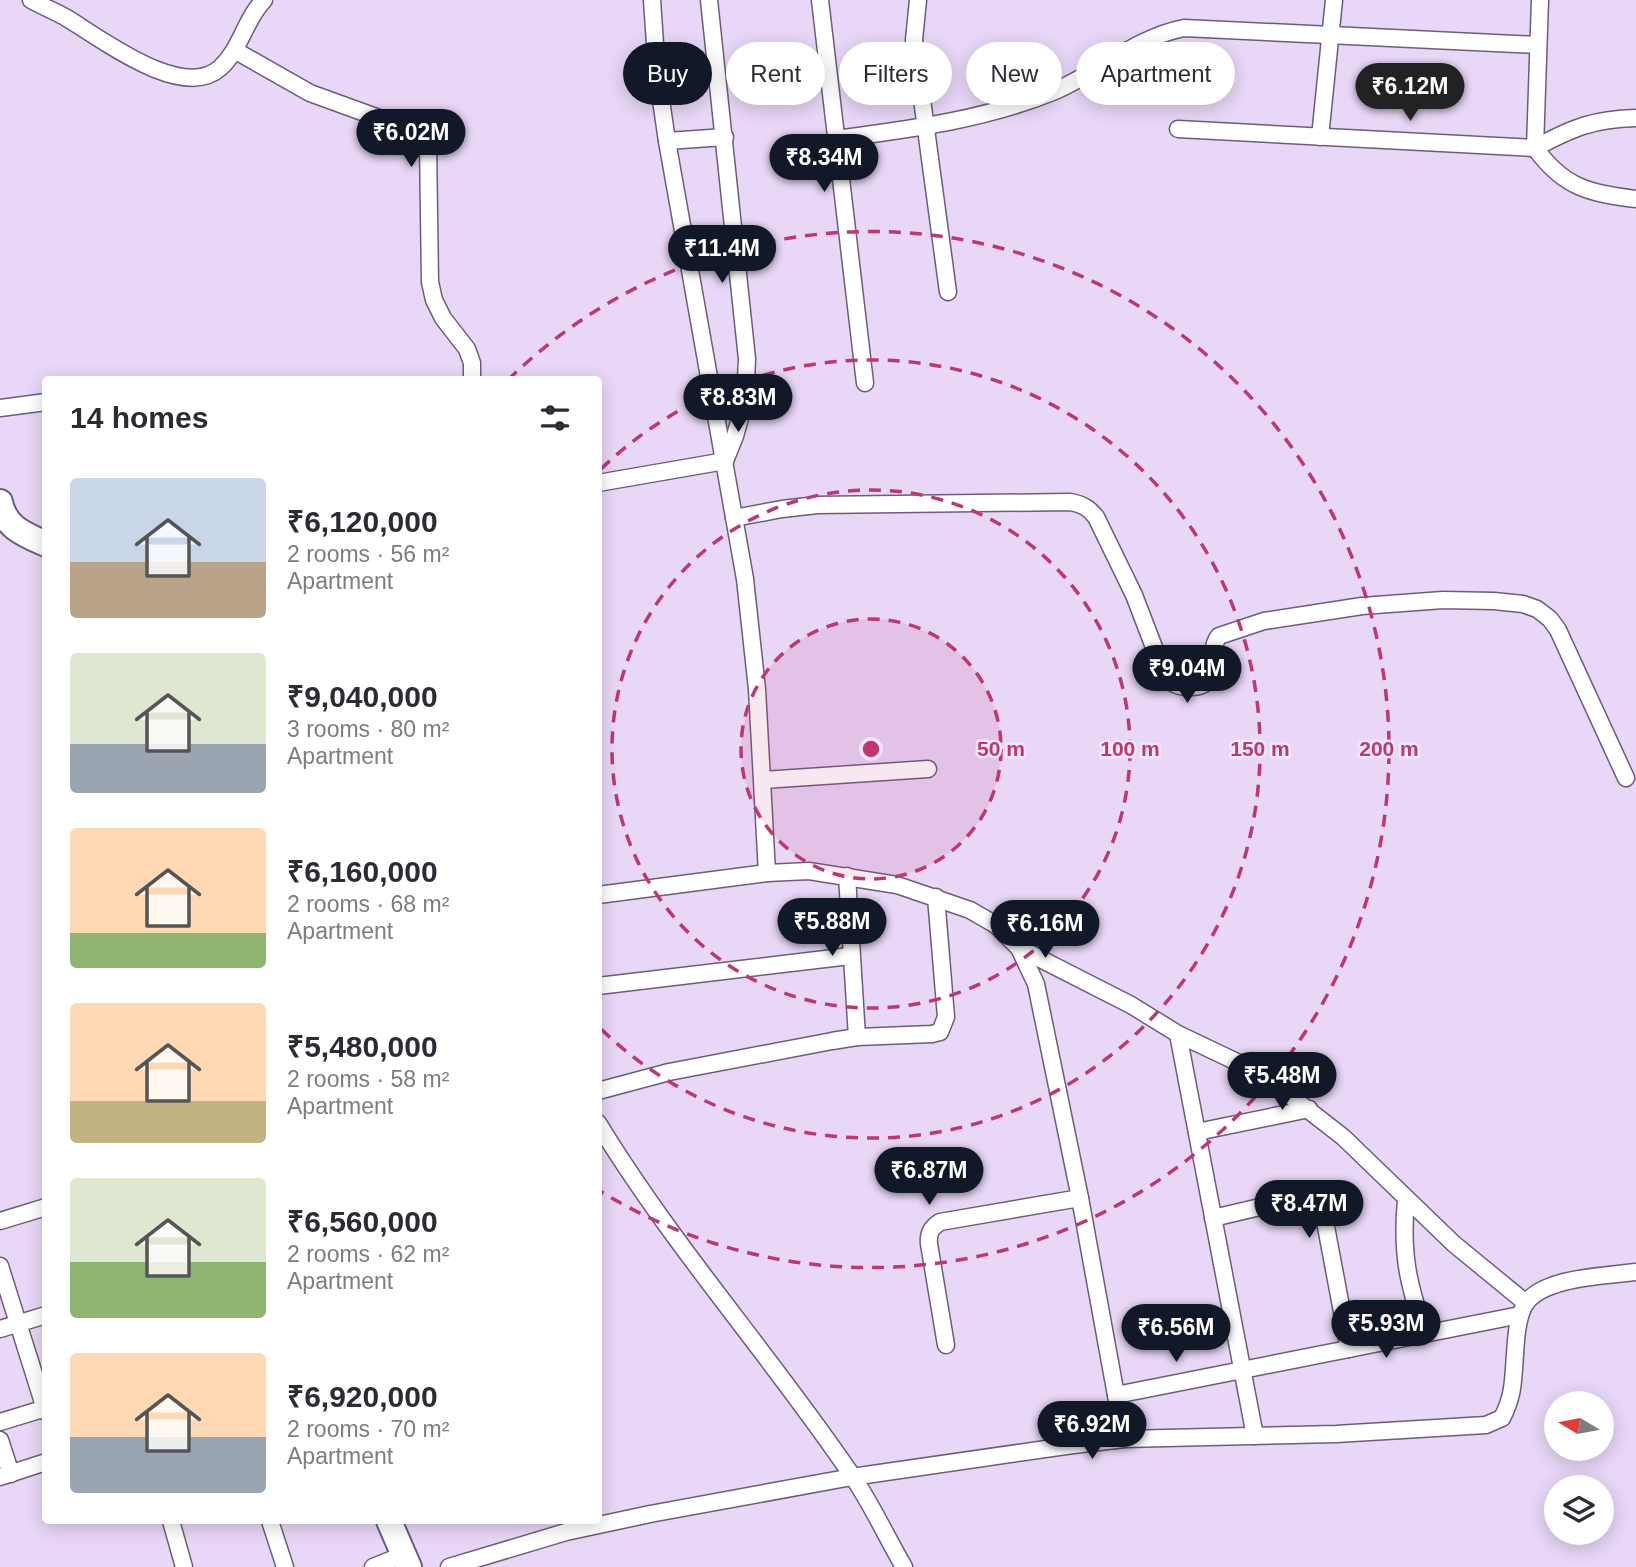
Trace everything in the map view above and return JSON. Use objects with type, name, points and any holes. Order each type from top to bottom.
[{"type":"main road","points":[[0,502],[8,524],[42,542]]},
{"type":"main road","points":[[390,1524],[406,1561]]},
{"type":"street","points":[[31,0],[64,8],[118,51],[150,67],[175,76],[200,78],[219,70],[236,51],[264,0]]},
{"type":"street","points":[[652,0],[657,73],[667,141],[744,579],[757,689],[767,873]]},
{"type":"street","points":[[709,0],[747,359],[745,400],[725,461]]},
{"type":"street","points":[[820,0],[865,383]]},
{"type":"street","points":[[918,0],[914,40],[948,292]]},
{"type":"street","points":[[1321,136],[1334,0]]},
{"type":"street","points":[[1539,0],[1535,148],[1550,168],[1570,183],[1596,194],[1636,199]]},
{"type":"street","points":[[836,139],[925,127],[1006,110],[1100,69],[1163,32],[1184,28],[1538,45]]},
{"type":"street","points":[[236,51],[310,93],[420,133],[424,137],[428,144],[430,178],[430,282],[434,300],[443,318],[467,349],[472,363],[472,376]]},
{"type":"street","points":[[1178,129],[1535,148],[1566,131],[1591,122],[1636,118]]},
{"type":"street","points":[[667,141],[725,137]]},
{"type":"street","points":[[0,408],[42,403]]},
{"type":"street","points":[[602,482],[725,461]]},
{"type":"street","points":[[734,518],[817,506],[1056,502],[1080,504],[1090,509],[1096,517],[1135,595],[1165,676],[1171,683],[1181,687],[1198,687],[1206,683],[1214,665],[1215,641],[1219,636],[1264,621],[1362,606],[1443,600],[1522,604],[1537,609],[1550,619],[1558,630],[1626,778]]},
{"type":"street","points":[[763,780],[928,769]]},
{"type":"street","points":[[602,894],[767,873],[809,871],[897,885],[970,910],[996,925],[1019,948],[1131,1005],[1178,1034],[1241,1064],[1309,1109],[1343,1137],[1523,1309]]},
{"type":"street","points":[[847,876],[857,1037]]},
{"type":"street","points":[[602,1090],[719,1061],[857,1037],[940,1032],[946,1017],[936,897]]},
{"type":"street","points":[[1019,948],[1036,984],[1080,1198],[1124,1439]]},
{"type":"street","points":[[602,986],[850,956]]},
{"type":"street","points":[[1178,1034],[1255,1436]]},
{"type":"street","points":[[1197,1132],[1309,1109]]},
{"type":"street","points":[[602,1129],[653,1206],[766,1355],[852,1476],[904,1567]]},
{"type":"street","points":[[1213,1218],[1311,1195],[1321,1200],[1349,1349]]},
{"type":"street","points":[[946,1345],[928,1235],[933,1227],[940,1222],[1080,1198]]},
{"type":"street","points":[[1406,1200],[1405,1261],[1410,1290],[1425,1333]]},
{"type":"street","points":[[0,1221],[42,1208]]},
{"type":"street","points":[[0,1266],[42,1400]]},
{"type":"street","points":[[1116,1395],[1425,1333],[1523,1309],[1543,1289],[1561,1283],[1636,1272]]},
{"type":"street","points":[[449,1567],[566,1532],[852,1476],[1124,1439],[1486,1425],[1502,1418],[1511,1399],[1523,1309]]},
{"type":"street","points":[[0,1329],[42,1316]]},
{"type":"street","points":[[0,1422],[42,1410]]},
{"type":"street","points":[[0,1440],[5,1475],[42,1463]]},
{"type":"street","points":[[172,1524],[184,1567]]},
{"type":"street","points":[[271,1524],[285,1567]]},
{"type":"street","points":[[373,1567],[406,1561]]}]
